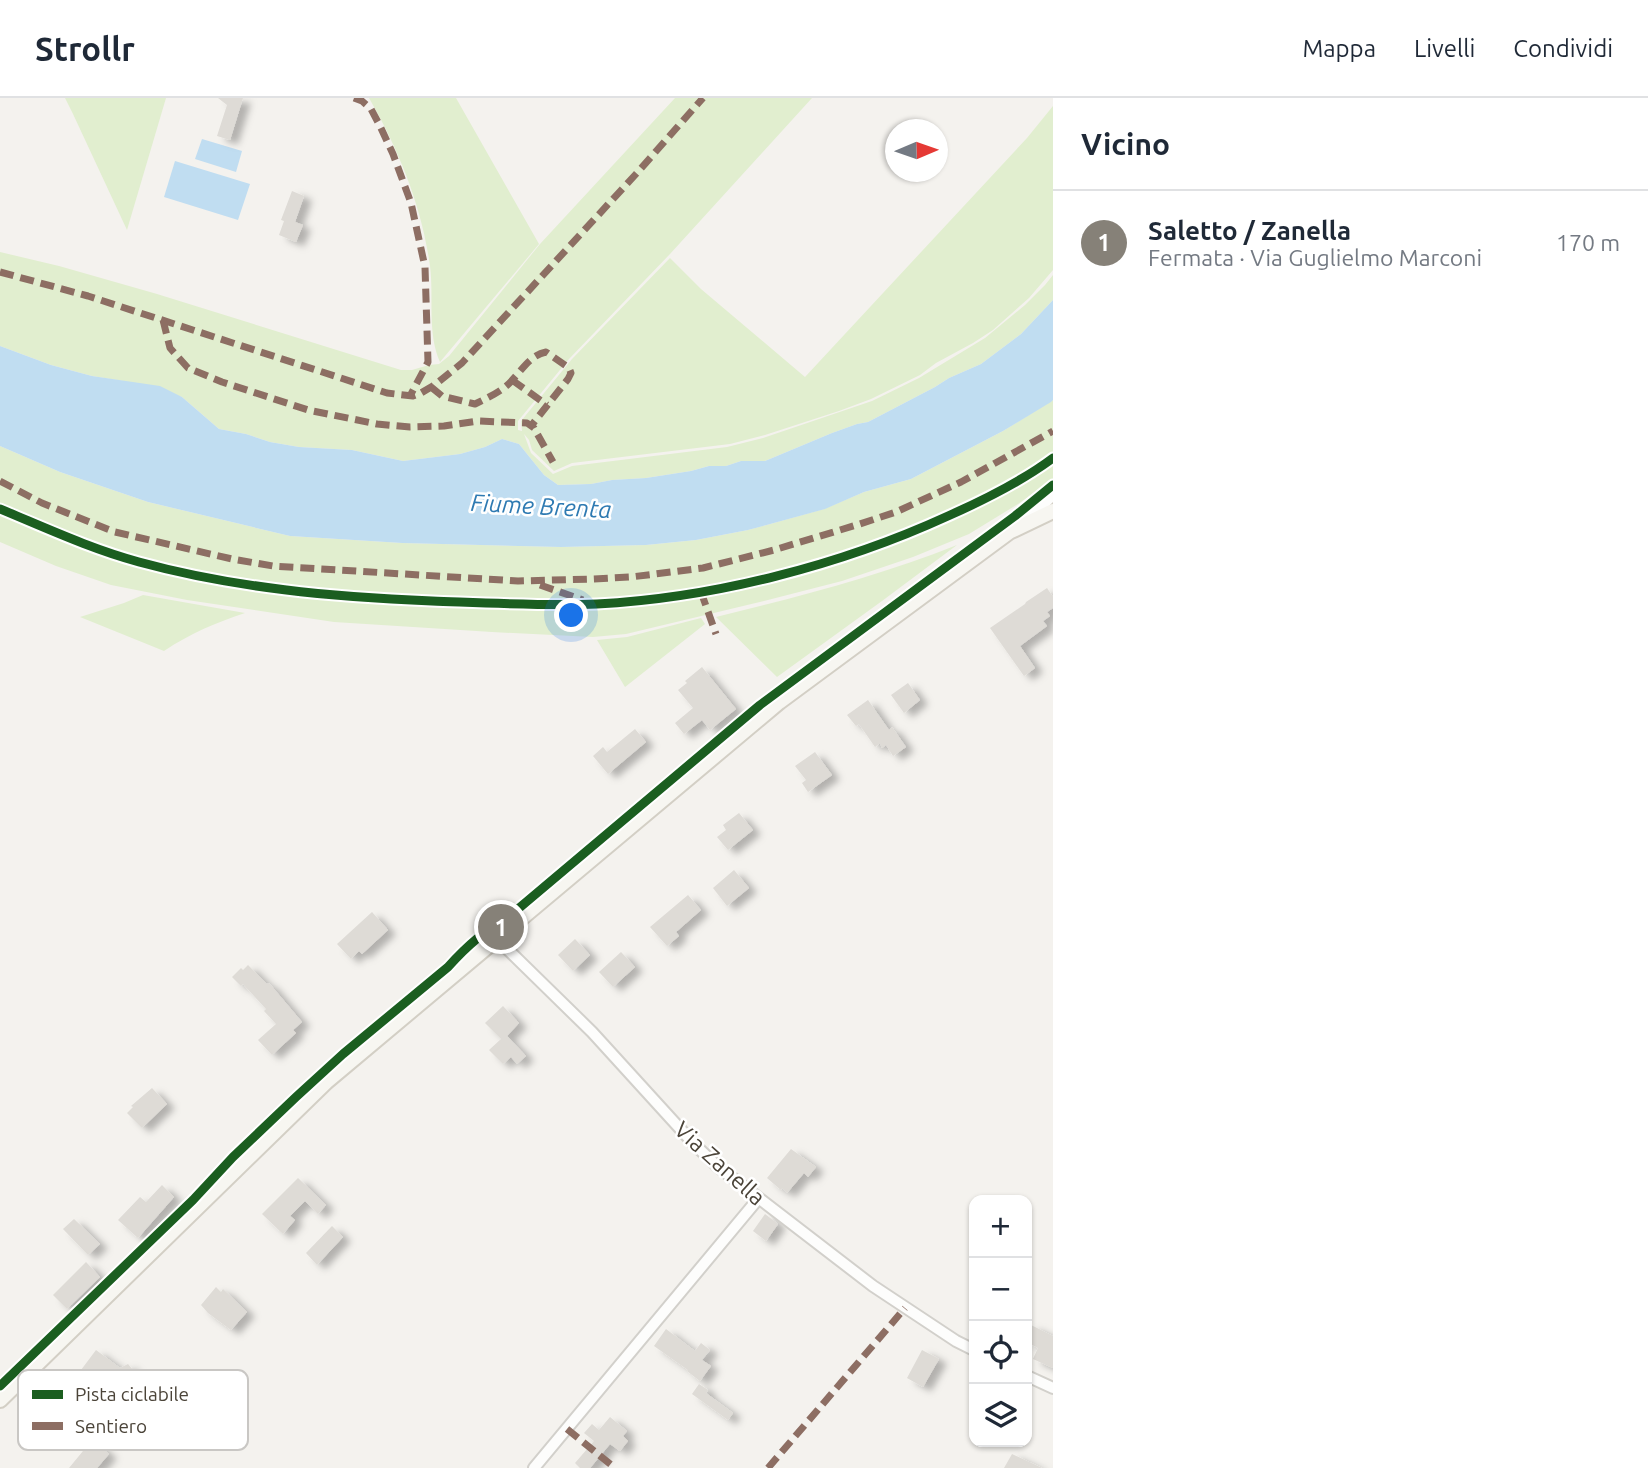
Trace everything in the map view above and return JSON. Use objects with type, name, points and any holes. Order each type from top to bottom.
[{"type":"main road","points":[[31,1370],[326,1082],[779,702],[1009,532],[1053,511]]},
{"type":"main road","points":[[0,1400],[18,1382]]},
{"type":"street","points":[[1022,525],[1053,495]]},
{"type":"street","name":"Via Zanella","points":[[498,939],[592,1032],[716,1166],[905,1308],[969,1347]]},
{"type":"street","points":[[534,1468],[758,1199]]},
{"type":"street","points":[[1032,1378],[1053,1388]]},
{"type":"green space","points":[[65,98],[166,98],[127,230],[73,114]]},
{"type":"green space","points":[[369,98],[456,98],[539,244],[440,362],[432,327],[430,266],[421,222],[408,179]]},
{"type":"green space","points":[[675,98],[812,98],[670,254],[569,359],[518,421],[518,430],[522,431],[521,421],[572,359],[670,258],[701,289],[805,377],[1027,138],[1053,106],[1053,270],[1029,298],[993,330],[920,375],[871,399],[730,444],[572,463],[554,471],[532,450],[524,434],[531,453],[553,474],[572,466],[727,447],[763,438],[872,401],[919,378],[985,338],[1025,305],[1053,275],[1053,300],[1021,334],[981,364],[949,378],[868,422],[832,433],[765,461],[741,461],[726,466],[709,466],[646,478],[591,484],[558,485],[544,475],[519,444],[502,439],[460,454],[403,461],[352,450],[299,447],[270,442],[219,429],[182,397],[51,365],[0,346],[0,252],[157,294],[401,370],[439,364],[449,356],[540,244]]},
{"type":"green space","points":[[1053,400],[1053,479],[969,534],[913,557],[842,581],[626,634],[593,637],[334,622],[187,600],[111,585],[56,566],[0,542],[0,446],[60,472],[148,502],[290,536],[402,543],[561,547],[646,545],[696,540],[748,530],[824,509],[864,492],[911,479],[1003,431]]},
{"type":"green space","points":[[957,545],[777,677],[716,617],[838,585]]},
{"type":"green space","points":[[143,595],[245,613],[203,629],[164,651],[80,617]]},
{"type":"green space","points":[[701,618],[705,624],[625,687],[597,640],[627,637]]},
{"type":"water","points":[[202,139],[242,151],[236,172],[195,159]]},
{"type":"water","points":[[175,161],[250,184],[238,220],[164,197]]},
{"type":"water","name":"Fiume Brenta","points":[[1053,300],[1051,402],[1003,431],[911,479],[864,492],[825,509],[748,530],[696,540],[646,545],[561,547],[402,543],[290,536],[148,502],[60,472],[0,446],[0,346],[51,365],[92,376],[160,386],[182,397],[219,429],[270,442],[299,447],[352,450],[403,461],[460,454],[502,439],[519,444],[544,475],[558,485],[646,478],[709,466],[726,466],[741,461],[765,461],[832,433],[868,422],[949,378],[981,364],[1021,334]]},
{"type":"building","points":[[218,98],[243,98],[230,140],[217,136],[227,105]]},
{"type":"building","points":[[292,191],[304,196],[295,222],[303,225],[296,242],[279,235],[284,221],[281,220]]},
{"type":"building","points":[[1047,588],[1053,597],[1053,608],[1047,612],[1050,616],[1043,621],[1047,626],[1020,646],[1035,668],[1024,676],[990,628]]},
{"type":"building","points":[[702,667],[736,709],[710,730],[702,720],[684,734],[675,723],[693,708],[678,690]]},
{"type":"building","points":[[908,683],[920,700],[904,713],[891,695]]},
{"type":"building","points":[[868,700],[889,730],[892,727],[906,747],[893,756],[886,745],[882,748],[880,743],[875,747],[859,724],[856,726],[847,715]]},
{"type":"building","points":[[635,729],[646,742],[608,774],[593,756],[603,747],[607,752]]},
{"type":"building","points":[[815,752],[832,775],[808,792],[802,783],[806,780],[795,766]]},
{"type":"building","points":[[739,813],[753,830],[728,850],[717,837],[726,830],[723,825]]},
{"type":"building","points":[[734,870],[749,888],[727,906],[713,888]]},
{"type":"building","points":[[688,895],[701,910],[676,932],[679,936],[667,946],[650,927]]},
{"type":"building","points":[[372,912],[388,930],[362,954],[359,951],[351,959],[337,944]]},
{"type":"building","points":[[575,939],[590,955],[573,971],[558,955]]},
{"type":"building","points":[[621,952],[635,967],[613,987],[599,972]]},
{"type":"building","points":[[248,965],[269,983],[302,1022],[293,1030],[296,1033],[272,1055],[258,1040],[276,1024],[243,984],[241,986],[232,977]]},
{"type":"building","points":[[503,1006],[519,1023],[507,1036],[526,1056],[517,1064],[511,1057],[503,1064],[489,1050],[501,1039],[485,1023]]},
{"type":"building","points":[[152,1088],[167,1104],[142,1128],[127,1113],[133,1107],[131,1106]]},
{"type":"building","points":[[791,1149],[816,1167],[808,1177],[804,1173],[787,1193],[767,1178]]},
{"type":"building","points":[[298,1178],[326,1205],[318,1214],[305,1201],[290,1216],[295,1220],[283,1234],[262,1214]]},
{"type":"building","points":[[162,1185],[174,1197],[138,1238],[118,1220],[140,1197],[146,1202]]},
{"type":"building","points":[[765,1214],[778,1224],[766,1241],[753,1231]]},
{"type":"building","points":[[74,1219],[100,1244],[88,1255],[63,1229]]},
{"type":"building","points":[[332,1226],[343,1237],[317,1265],[306,1253]]},
{"type":"building","points":[[86,1262],[100,1277],[67,1309],[53,1295]]},
{"type":"building","points":[[216,1287],[221,1292],[223,1289],[247,1312],[231,1330],[201,1305]]},
{"type":"building","points":[[1032,1326],[1053,1336],[1053,1368],[1033,1359],[1038,1348],[1032,1345]]},
{"type":"building","points":[[666,1329],[695,1351],[701,1343],[710,1350],[702,1360],[711,1366],[700,1381],[654,1346]]},
{"type":"building","points":[[96,1350],[120,1368],[128,1364],[133,1370],[81,1370]]},
{"type":"building","points":[[922,1350],[939,1359],[923,1387],[907,1378]]},
{"type":"building","points":[[699,1384],[708,1390],[706,1393],[733,1413],[728,1420],[692,1394]]},
{"type":"building","points":[[610,1417],[627,1431],[623,1436],[628,1441],[620,1451],[610,1444],[590,1468],[580,1468],[575,1463],[594,1441],[584,1433],[592,1424],[599,1430]]},
{"type":"building","points":[[104,1450],[109,1454],[97,1468],[69,1468],[83,1451]]},
{"type":"building","points":[[1012,1454],[1042,1468],[1004,1468]]},
{"type":"marked path","points":[[354,98],[371,109],[393,154],[411,203],[425,267],[428,362],[410,396]]},
{"type":"marked path","points":[[0,272],[88,296],[387,393],[413,396],[436,384],[462,363],[703,98]]},
{"type":"marked path","points":[[163,320],[170,348],[188,368],[222,382],[308,410],[377,424],[410,427],[478,421],[527,423],[534,428],[553,462]]},
{"type":"marked path","points":[[431,387],[442,396],[475,404],[505,387],[528,362],[546,352],[569,368],[571,373],[531,426]]},
{"type":"marked path","points":[[512,380],[547,405]]},
{"type":"marked path","points":[[0,481],[42,503],[115,532],[273,566],[518,581],[592,579],[703,568],[860,524],[896,512],[961,482],[1053,431]]},
{"type":"marked path","points":[[540,585],[583,600]]},
{"type":"marked path","points":[[701,592],[716,634]]},
{"type":"marked path","points":[[768,1468],[905,1308]]},
{"type":"marked path","points":[[567,1429],[615,1468]]},
{"type":"cycle path","points":[[0,509],[121,557],[211,579],[248,585],[395,599],[597,604],[686,595],[821,564],[907,534],[962,510],[1015,483],[1053,458]]},
{"type":"cycle path","points":[[0,1386],[296,1097],[343,1054],[448,967],[475,940],[506,919],[760,705],[1053,485]]},
{"type":"place","name":"Saletto / Zanella","points":[[501,927]]}]
